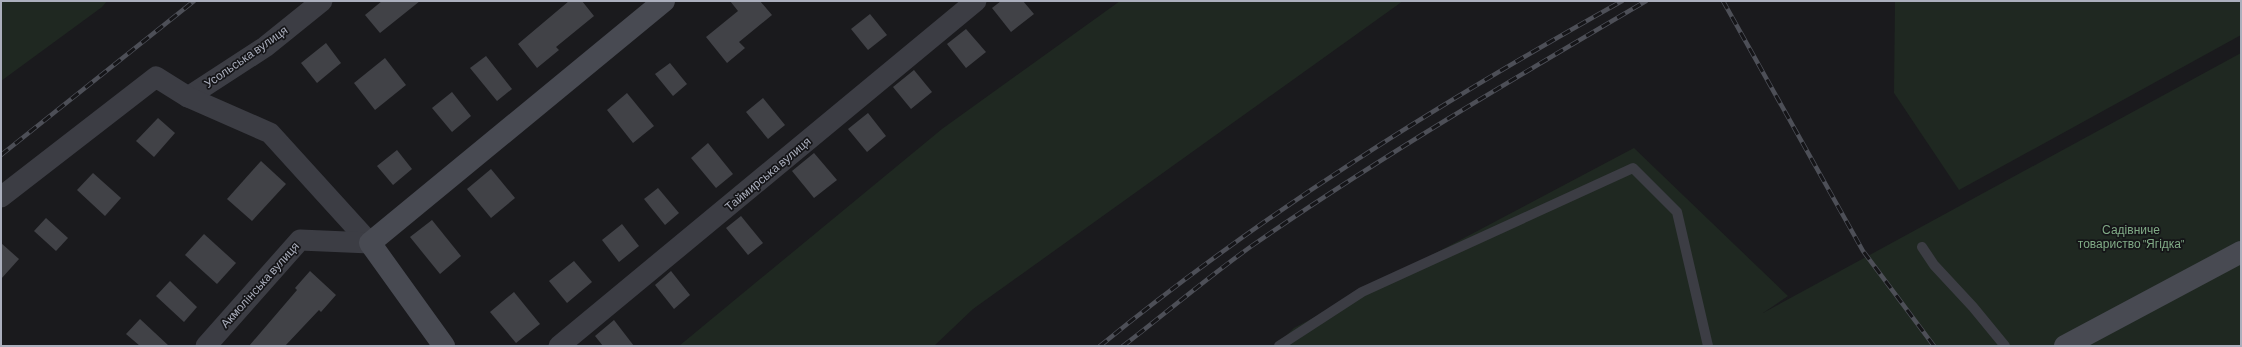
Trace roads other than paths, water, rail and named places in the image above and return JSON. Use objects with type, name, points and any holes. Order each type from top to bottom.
[{"type":"main road","points":[[444,346],[370,242],[664,1]]},
{"type":"main road","points":[[2065,346],[2241,252]]},
{"type":"street","name":"Усольська вулиця","points":[[188,96],[265,47],[322,1]]},
{"type":"street","name":"Таймирська вулиця","points":[[559,346],[976,1]]},
{"type":"street","points":[[1,197],[156,77],[188,96],[270,133],[370,242]]},
{"type":"street","name":"Акмолiнська вулиця","points":[[206,346],[300,240],[370,242]]},
{"type":"lane","points":[[1279,346],[1362,292],[1633,168],[1677,212],[1708,346]]},
{"type":"lane","points":[[1922,247],[1934,265],[1973,307],[2005,346]]},
{"type":"railway","points":[[1,155],[194,1]]},
{"type":"railway","points":[[1100,346],[1161,297],[1288,205],[1486,79],[1622,1]]},
{"type":"railway","points":[[1123,346],[1236,257],[1301,212],[1447,119],[1646,1]]},
{"type":"railway","points":[[1723,1],[1863,251],[1934,346]]},
{"type":"park label","name":"Садівниче товариство \"Ягідка\"","points":[[2131,237]]}]
